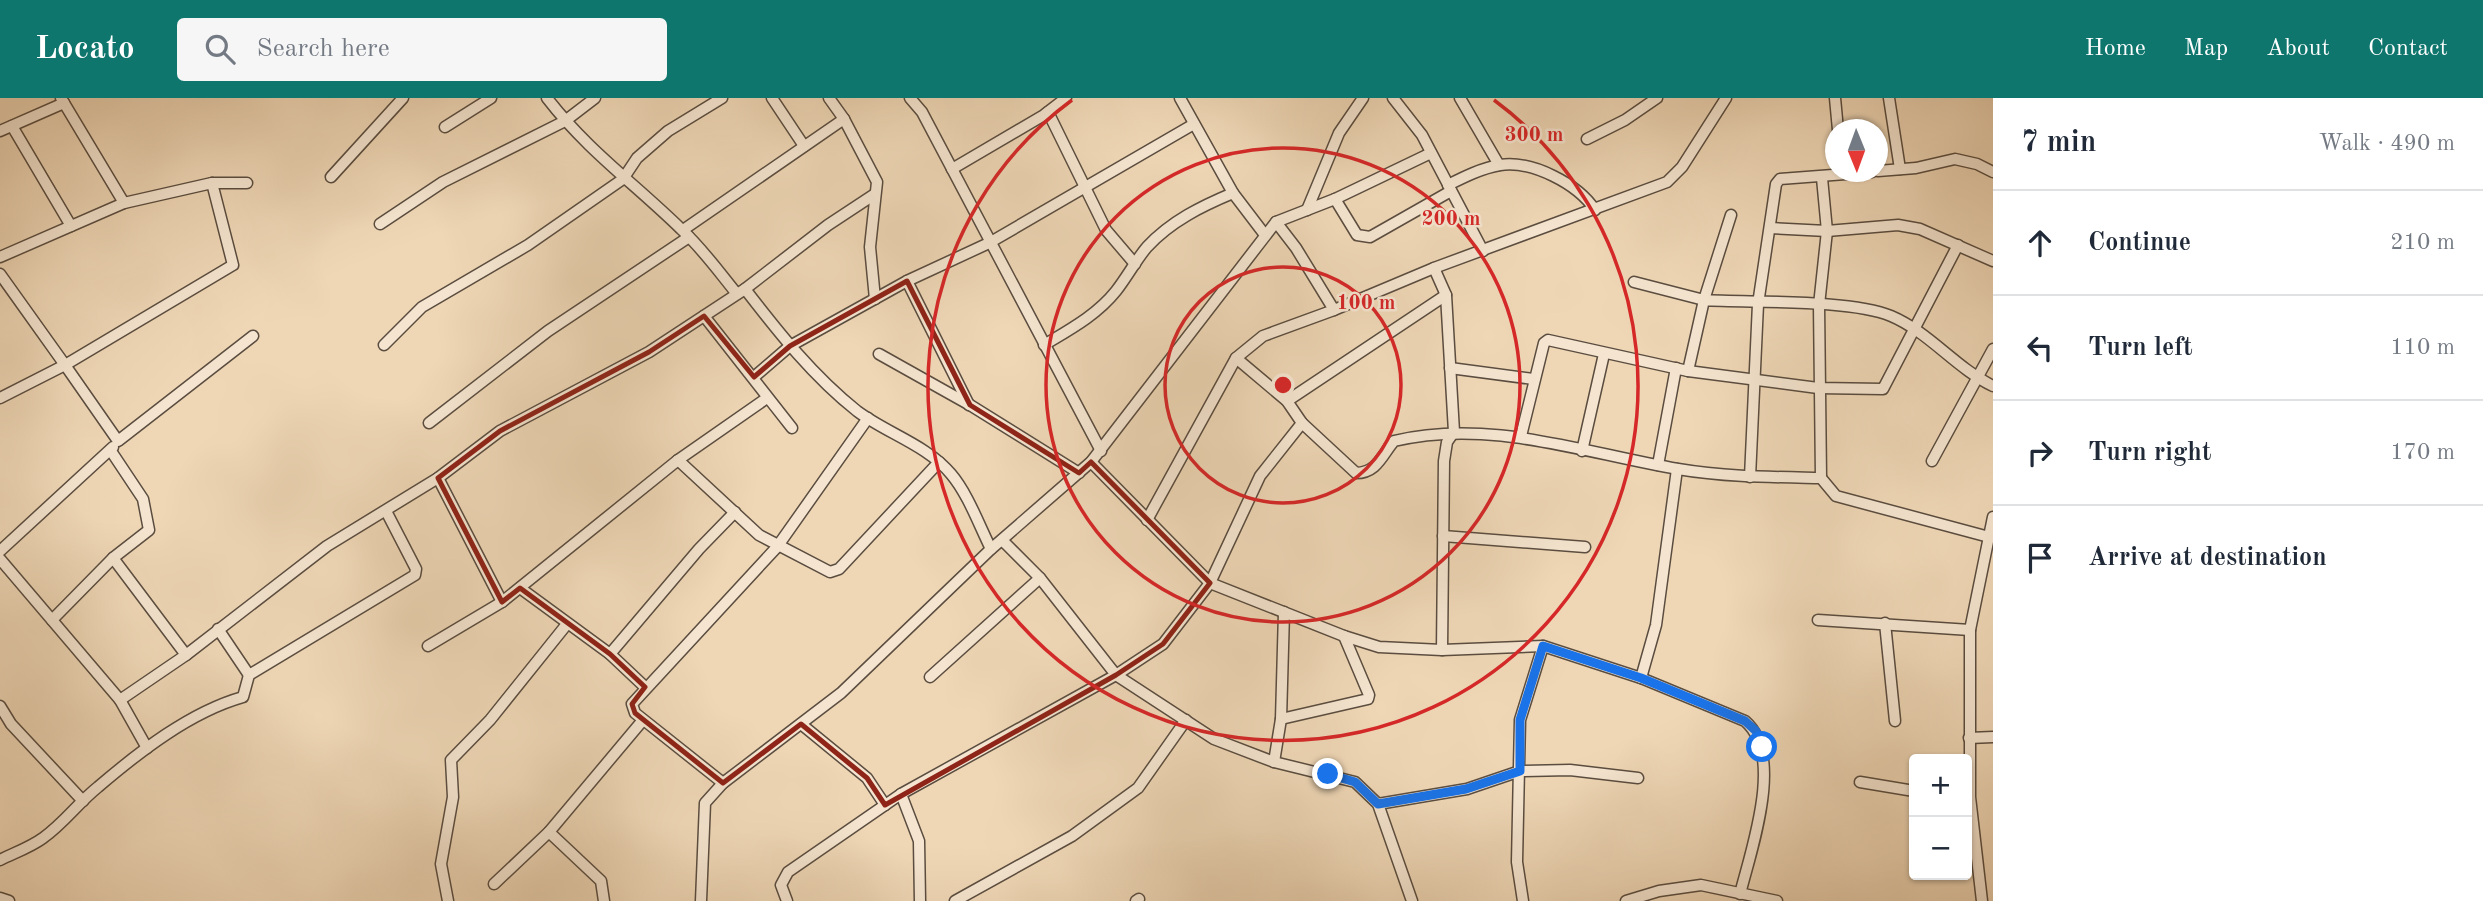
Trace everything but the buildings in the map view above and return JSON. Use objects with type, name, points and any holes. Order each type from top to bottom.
[{"type":"street","points":[[331,177],[403,98]]},
{"type":"street","points":[[445,127],[491,98]]},
{"type":"street","points":[[547,98],[565,121],[623,180],[686,233],[825,383],[868,418],[939,462],[951,475],[991,549]]},
{"type":"street","points":[[380,224],[443,182],[565,121],[595,98]]},
{"type":"street","points":[[384,345],[422,307],[528,245],[623,180],[637,158],[668,131],[722,98]]},
{"type":"street","points":[[772,98],[804,146]]},
{"type":"street","points":[[829,98],[874,173],[875,194],[870,247],[875,299]]},
{"type":"street","points":[[910,98],[922,113],[1101,451]]},
{"type":"street","points":[[952,169],[1048,112],[1066,98]]},
{"type":"street","points":[[1180,98],[1233,192],[1265,235]]},
{"type":"street","points":[[1307,210],[1339,133],[1363,98]]},
{"type":"street","points":[[1393,98],[1431,153],[1483,251]]},
{"type":"street","points":[[1460,98],[1499,165]]},
{"type":"street","points":[[1587,139],[1625,121],[1657,98]]},
{"type":"street","points":[[1147,520],[1236,358],[1263,336],[1434,268],[1667,182],[1682,167],[1726,98]]},
{"type":"street","points":[[1835,98],[1837,119]]},
{"type":"street","points":[[1889,98],[1900,169]]},
{"type":"street","points":[[0,131],[62,101],[124,203]]},
{"type":"street","points":[[1048,112],[1106,230],[1135,264]]},
{"type":"street","points":[[429,423],[548,331],[844,120]]},
{"type":"street","points":[[754,377],[790,346],[907,281],[989,243],[1194,124]]},
{"type":"street","points":[[12,126],[71,226]]},
{"type":"street","points":[[701,901],[705,803],[723,783],[841,693],[991,549],[1091,462],[1276,222],[1335,199],[1431,153]]},
{"type":"street","points":[[1888,170],[1955,159],[1977,164],[1993,172]]},
{"type":"street","points":[[1335,199],[1357,235],[1370,237],[1450,188],[1499,165],[1512,164],[1545,173],[1577,190],[1595,210]]},
{"type":"street","points":[[1750,477],[1758,304],[1778,181],[1825,177]]},
{"type":"street","points":[[1822,178],[1827,231],[1819,305],[1821,478],[1836,496],[1989,537]]},
{"type":"street","points":[[0,398],[65,365],[233,265],[212,183]]},
{"type":"street","points":[[0,257],[124,203],[212,183],[247,183]]},
{"type":"street","points":[[1044,345],[1098,309],[1115,293],[1147,247],[1176,222],[1233,192]]},
{"type":"street","points":[[120,700],[186,655],[327,546],[438,478],[500,431],[649,352],[741,291],[828,225],[875,194]]},
{"type":"street","points":[[1688,371],[1704,300],[1731,215]]},
{"type":"street","points":[[1276,222],[1296,248],[1334,310]]},
{"type":"street","points":[[1770,228],[1827,231],[1898,225],[1958,245],[1993,261]]},
{"type":"street","points":[[1521,436],[1533,379],[1546,341],[1688,371],[1755,381],[1818,388],[1883,389],[1958,245]]},
{"type":"street","points":[[1434,268],[1446,295],[1454,432],[1447,442],[1444,461],[1442,649]]},
{"type":"street","points":[[0,274],[117,441]]},
{"type":"street","points":[[907,281],[970,405]]},
{"type":"street","points":[[1634,282],[1704,300],[1819,305],[1891,316],[1916,330],[1978,378],[1993,386]]},
{"type":"street","points":[[1287,401],[1446,295]]},
{"type":"street","points":[[704,316],[792,428]]},
{"type":"street","points":[[0,551],[111,451],[117,441],[253,336]]},
{"type":"street","points":[[1932,461],[1993,349]]},
{"type":"street","points":[[879,354],[970,405],[1079,473]]},
{"type":"street","points":[[1582,451],[1604,354]]},
{"type":"street","points":[[1236,358],[1287,401],[1302,423],[1356,473],[1366,473],[1377,466],[1394,441],[1454,432],[1521,436],[1677,469],[1750,477],[1821,478]]},
{"type":"street","points":[[1450,368],[1533,379]]},
{"type":"street","points":[[1658,465],[1676,368]]},
{"type":"street","points":[[428,646],[502,602],[678,460],[767,398]]},
{"type":"street","points":[[723,783],[643,720],[635,713],[632,704],[778,543],[868,418]]},
{"type":"street","points":[[787,901],[781,886],[788,872],[901,794],[1116,675],[1163,644],[1210,583],[1260,476],[1302,423]]},
{"type":"street","points":[[52,620],[113,558],[149,530],[143,499],[111,451]]},
{"type":"street","points":[[678,460],[759,535],[830,572],[839,569],[939,462]]},
{"type":"street","points":[[1091,462],[1210,583],[1344,636],[1379,647],[1442,649],[1543,646],[1641,678],[1745,721],[1756,731],[1762,747],[1763,803],[1740,894]]},
{"type":"street","points":[[1641,678],[1656,625],[1677,469]]},
{"type":"street","points":[[438,478],[502,602]]},
{"type":"street","points":[[0,860],[41,841],[68,820],[83,801],[147,748],[220,703],[243,697],[249,676],[415,575],[416,569],[386,511]]},
{"type":"street","points":[[610,654],[699,549],[735,512]]},
{"type":"street","points":[[1969,754],[1970,630],[1993,517]]},
{"type":"street","points":[[1443,536],[1585,547]]},
{"type":"street","points":[[1002,540],[1040,578],[1116,675],[1214,740],[1274,762],[1355,782],[1378,804],[1412,901]]},
{"type":"street","points":[[113,558],[186,655]]},
{"type":"street","points":[[0,559],[120,700],[147,748]]},
{"type":"street","points":[[930,677],[1040,578]]},
{"type":"street","points":[[1981,581],[1993,582]]},
{"type":"street","points":[[520,588],[610,654],[645,687]]},
{"type":"street","points":[[1274,762],[1281,719],[1284,612]]},
{"type":"street","points":[[1818,620],[1970,630]]},
{"type":"street","points":[[448,901],[441,864],[453,797],[451,760],[490,720],[567,624]]},
{"type":"street","points":[[1885,624],[1895,721]]},
{"type":"street","points":[[218,629],[249,676]]},
{"type":"street","points":[[1281,719],[1368,699],[1369,695],[1344,636]]},
{"type":"street","points":[[1523,901],[1517,862],[1520,720],[1543,646]]},
{"type":"street","points":[[0,706],[11,724],[83,801]]},
{"type":"street","points":[[494,884],[549,832],[643,720]]},
{"type":"street","points":[[955,901],[1072,836],[1138,788],[1186,720]]},
{"type":"street","points":[[801,724],[867,778],[885,805]]},
{"type":"street","points":[[1969,738],[1993,737]]},
{"type":"street","points":[[1378,804],[1466,789],[1520,771],[1570,770],[1638,778]]},
{"type":"street","points":[[1860,782],[1909,790]]},
{"type":"street","points":[[901,794],[919,841],[920,901]]},
{"type":"street","points":[[1971,817],[1982,901]]},
{"type":"street","points":[[549,832],[601,881],[604,901]]},
{"type":"street","points":[[1626,901],[1659,891],[1701,886],[1777,901]]},
{"type":"street","points":[[0,898],[9,901]]},
{"type":"highlighted area","points":[[907,281],[970,405],[1079,473],[1091,462],[1210,583],[1163,644],[1116,675],[885,805],[867,778],[801,724],[723,783],[635,713],[632,704],[645,687],[610,654],[520,588],[502,602],[438,478],[500,431],[649,352],[704,316],[754,377],[790,346]]},
{"type":"route","points":[[1328,774],[1355,782],[1378,804],[1466,789],[1520,771],[1520,720],[1543,646],[1641,678],[1745,721],[1756,731],[1762,747]]}]
